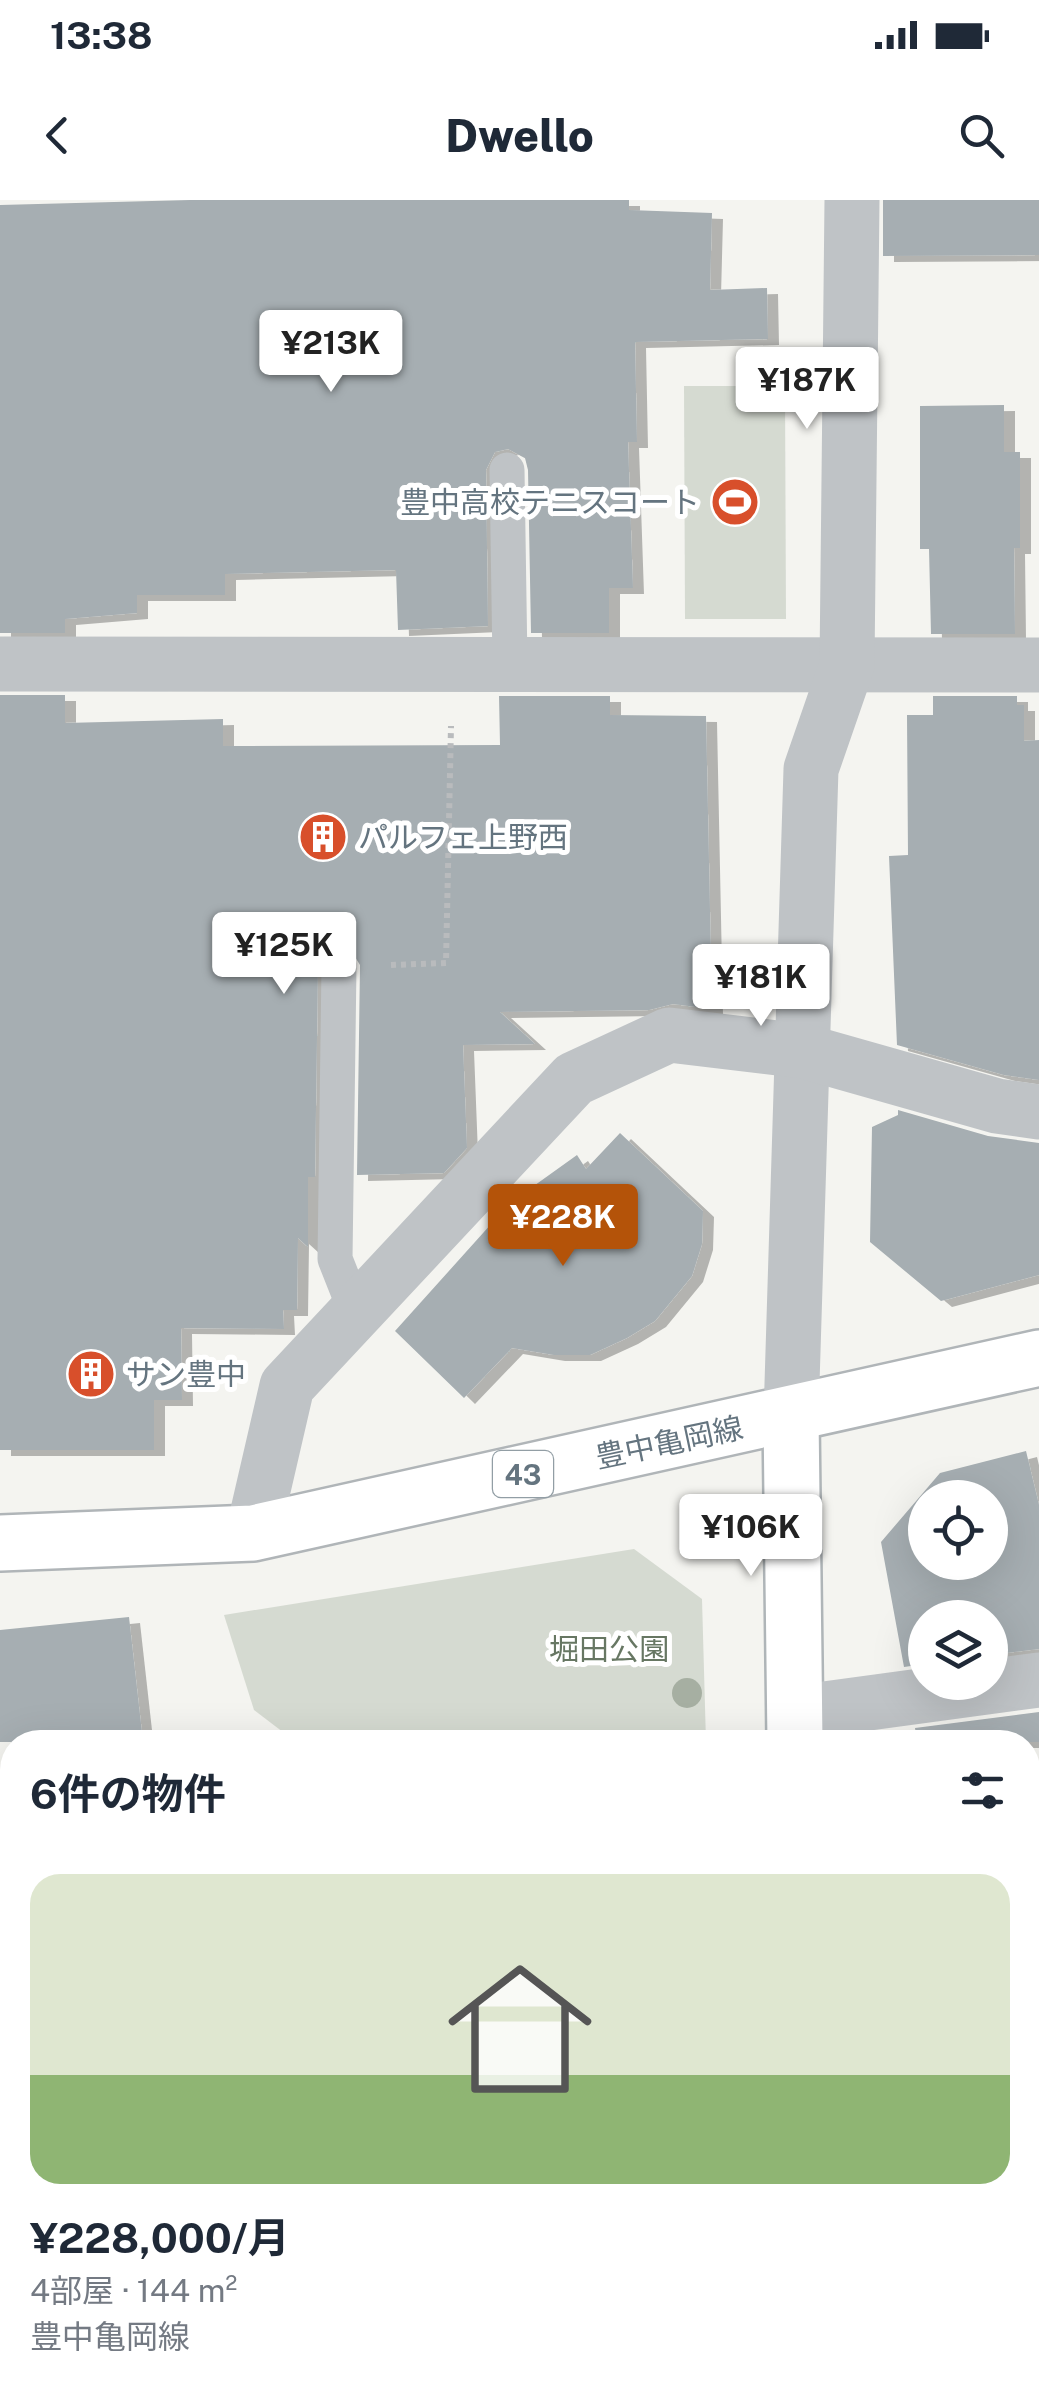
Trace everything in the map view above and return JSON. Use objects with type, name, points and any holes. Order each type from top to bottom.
[{"type":"main road","name":"豊中亀岡線","points":[[0,1542],[254,1533],[1039,1358]]},
{"type":"main road","points":[[792,1416],[795,1728]]},
{"type":"street","points":[[792,1416],[810,769],[847,665],[852,200]]},
{"type":"street","points":[[0,664],[1039,665]]},
{"type":"street","points":[[254,1533],[286,1386],[574,1079],[669,1035],[803,1051],[998,1106],[1039,1112]]},
{"type":"street","points":[[795,1728],[1039,1680]]},
{"type":"lane","points":[[506,470],[510,664]]},
{"type":"lane","points":[[339,966],[335,1260],[356,1312]]},
{"type":"path","points":[[339,966],[446,964],[452,664]]},
{"type":"green space","name":"豊中高校テニスコート","points":[[684,386],[785,386],[786,619],[685,619]]},
{"type":"green space","name":"堀田公園","points":[[634,1549],[702,1599],[706,1730],[280,1730],[254,1710],[224,1615]]},
{"type":"building","points":[[190,200],[629,200],[629,210],[712,213],[710,290],[767,288],[768,339],[635,342],[637,442],[628,442],[633,588],[609,588],[609,633],[531,633],[528,470],[525,458],[508,449],[495,452],[486,470],[488,626],[398,630],[396,570],[225,574],[225,595],[137,595],[137,613],[65,619],[65,633],[0,633],[0,205]]},
{"type":"building","points":[[883,200],[1039,200],[1039,255],[883,256]]},
{"type":"building","points":[[1004,405],[1004,452],[1020,452],[1020,548],[1014,548],[1015,634],[931,634],[929,549],[920,549],[920,406]]},
{"type":"building","points":[[0,695],[65,695],[65,723],[223,719],[223,746],[500,745],[499,696],[610,696],[610,715],[706,716],[712,1009],[673,1004],[649,1010],[500,1012],[535,1044],[463,1045],[467,1148],[444,1173],[357,1175],[360,965],[349,947],[328,948],[318,966],[315,1177],[308,1177],[308,1247],[298,1238],[297,1310],[283,1310],[284,1329],[181,1328],[182,1400],[154,1400],[154,1450],[0,1450]]},
{"type":"building","points":[[933,696],[1017,696],[1017,705],[1024,705],[1024,741],[1039,740],[1039,1080],[1004,1075],[897,1045],[889,856],[908,855],[907,715],[933,715]]},
{"type":"building","points":[[898,1110],[988,1136],[1039,1143],[1039,1275],[941,1301],[870,1242],[872,1127],[898,1115]]},
{"type":"building","points":[[620,1133],[703,1211],[702,1244],[692,1276],[655,1321],[627,1338],[590,1355],[554,1355],[512,1348],[464,1398],[395,1331],[510,1203],[577,1155],[586,1169]]},
{"type":"building","points":[[1026,1451],[1039,1505],[1039,1649],[1008,1653],[1008,1600],[908,1600],[908,1666],[904,1667],[881,1542],[908,1510],[908,1580],[1008,1580],[1008,1480],[934,1480],[940,1473]]},
{"type":"building","points":[[129,1617],[142,1730],[0,1730],[0,1630]]},
{"type":"building","points":[[1039,1712],[1039,1730],[915,1728]]},
{"type":"place","name":"豊中高校テニスコート","points":[[735,502]]},
{"type":"place","name":"パルフェ上野西","points":[[323,837]]},
{"type":"place","name":"サン豊中","points":[[91,1374]]}]
